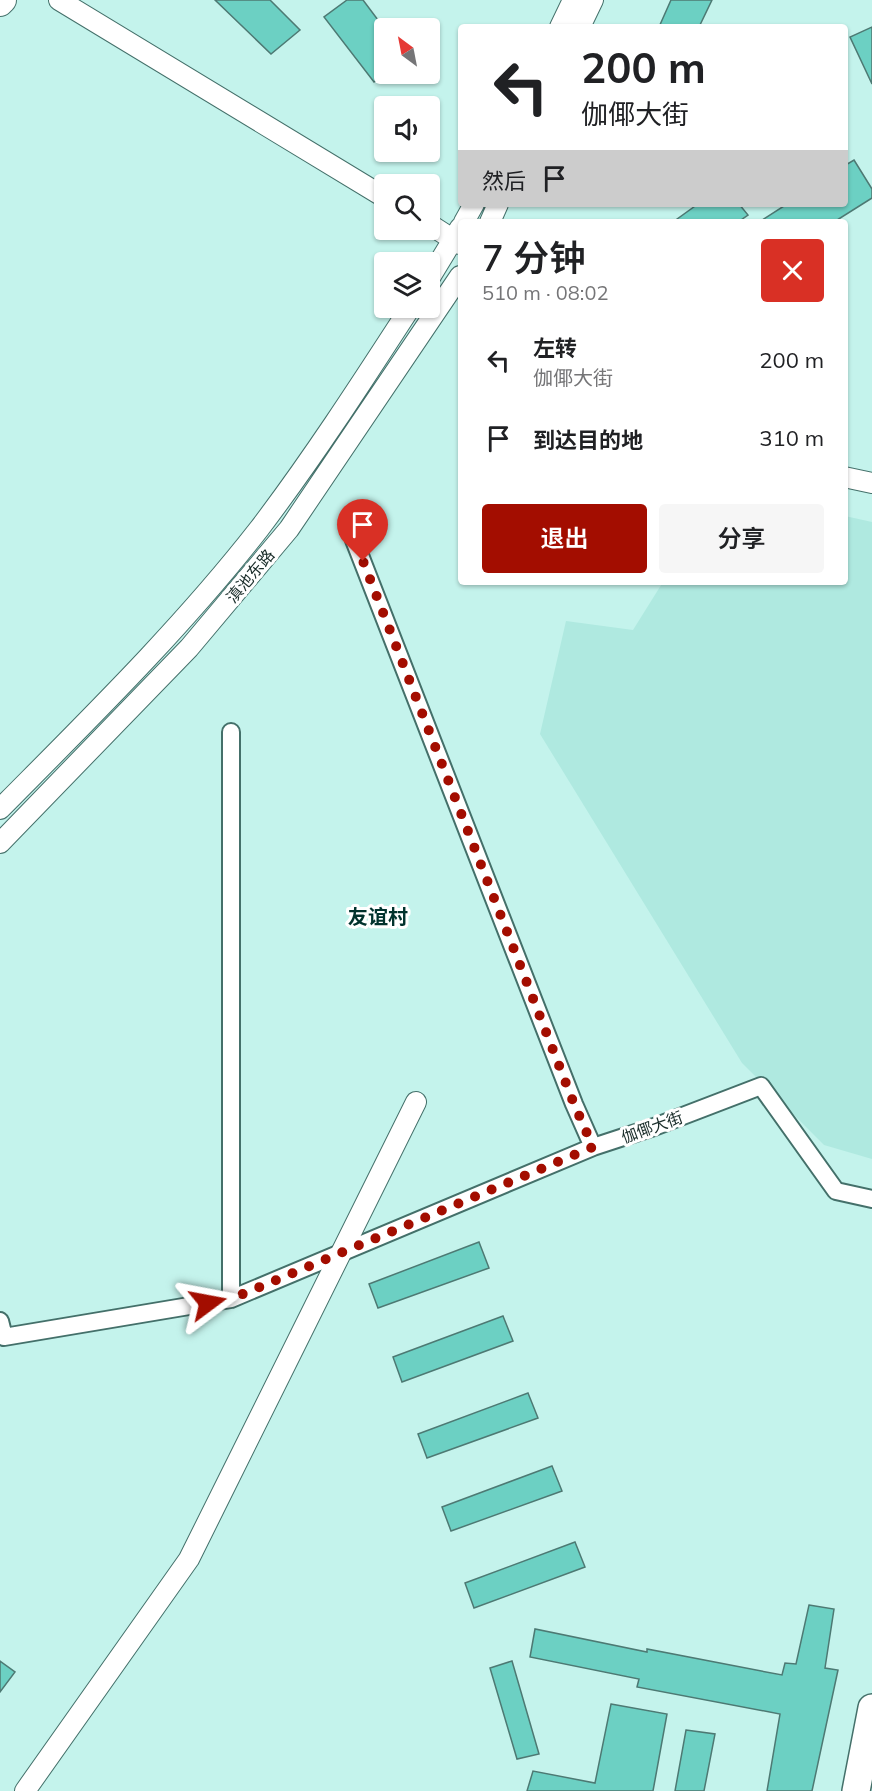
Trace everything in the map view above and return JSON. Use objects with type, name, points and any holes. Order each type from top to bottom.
[{"type":"highway","points":[[856,1791],[872,1708]]},
{"type":"street","points":[[59,0],[374,191]]},
{"type":"street","points":[[561,24],[573,0]]},
{"type":"street","points":[[581,24],[593,0]]},
{"type":"street","points":[[440,230],[458,237],[440,263]]},
{"type":"street","name":"滇池东路","points":[[0,843],[189,648],[289,529],[458,279]]},
{"type":"street","name":"滇池东路","points":[[0,809],[146,659],[258,529],[313,454],[403,318]]},
{"type":"street","points":[[848,478],[872,483]]},
{"type":"street","points":[[0,1321],[4,1337],[231,1299],[593,1147],[574,1104],[354,540]]},
{"type":"street","points":[[231,732],[231,1299]]},
{"type":"street","name":"伽倻大街","points":[[593,1147],[654,1127],[761,1086],[836,1191],[872,1199]]},
{"type":"street","points":[[25,1791],[189,1558],[416,1102]]},
{"type":"shaded area","points":[[848,517],[872,522],[872,1159],[824,1145],[742,1063],[540,734],[566,621],[633,630],[661,585],[848,585]]},
{"type":"building","points":[[215,0],[270,0],[300,30],[271,54]]},
{"type":"building","points":[[347,0],[363,0],[376,18],[374,18],[374,82],[324,17]]},
{"type":"building","points":[[671,0],[712,0],[700,24],[660,24]]},
{"type":"building","points":[[872,27],[872,84],[850,37]]},
{"type":"building","points":[[854,160],[872,189],[872,198],[839,219],[764,219],[782,207],[848,207],[848,164]]},
{"type":"building","points":[[694,207],[741,207],[748,215],[742,219],[677,219]]},
{"type":"building","points":[[479,1242],[489,1268],[378,1308],[369,1284]]},
{"type":"building","points":[[503,1316],[513,1341],[402,1382],[393,1357]]},
{"type":"building","points":[[528,1393],[538,1418],[427,1458],[418,1434]]},
{"type":"building","points":[[552,1466],[562,1491],[451,1531],[442,1507]]},
{"type":"building","points":[[575,1542],[585,1567],[474,1608],[465,1583]]},
{"type":"building","points":[[809,1605],[834,1609],[825,1668],[838,1670],[812,1791],[767,1791],[780,1714],[637,1687],[639,1679],[530,1657],[535,1629],[647,1652],[647,1649],[782,1675],[785,1663],[796,1664]]},
{"type":"building","points":[[0,1661],[15,1672],[0,1692]]},
{"type":"building","points":[[512,1661],[539,1754],[517,1759],[490,1668]]},
{"type":"building","points":[[611,1704],[667,1714],[653,1791],[527,1791],[533,1771],[595,1783]]},
{"type":"building","points":[[686,1730],[715,1734],[704,1791],[675,1791]]},
{"type":"district","name":"友谊村","points":[[378,917]]},
{"type":"route","points":[[208,1303],[231,1299],[593,1147],[574,1104],[363,561]]}]
